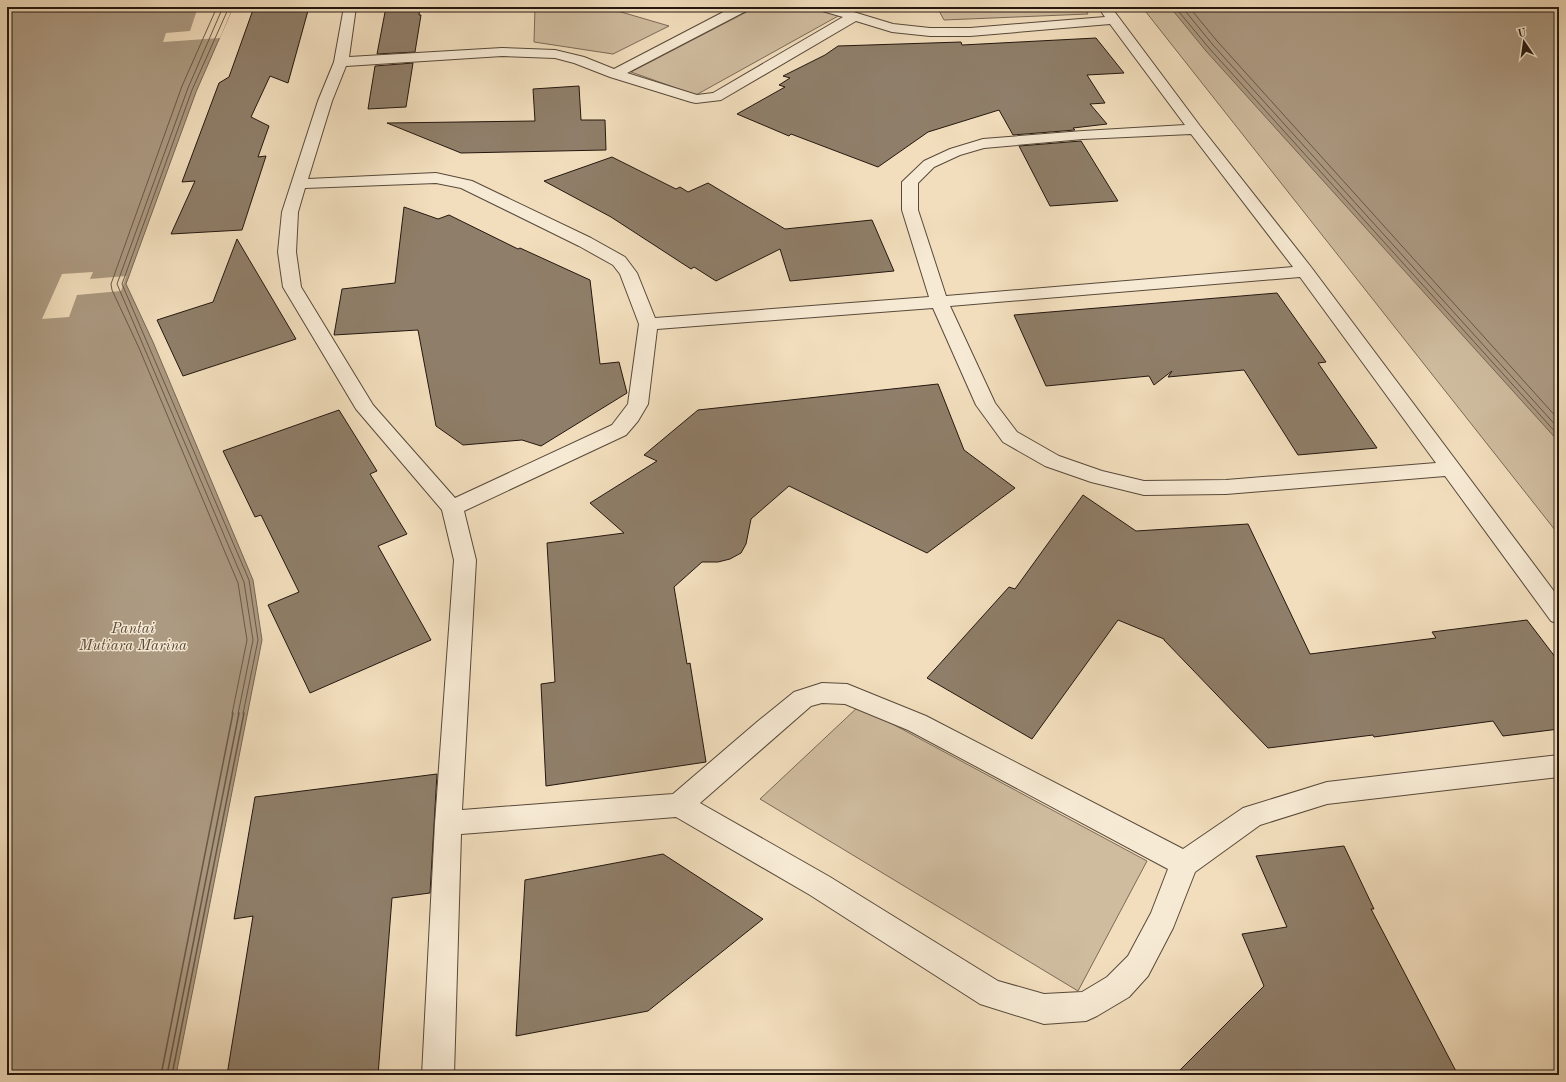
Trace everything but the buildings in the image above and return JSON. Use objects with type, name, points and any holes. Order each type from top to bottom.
[{"type":"street","points":[[350,7],[341,62],[325,101],[290,212],[287,252],[292,287],[316,329],[366,409],[452,508],[465,560],[448,824],[438,1075]]},
{"type":"street","points":[[615,74],[743,7]]},
{"type":"street","points":[[824,7],[892,28],[930,32],[970,32],[1109,14],[1195,129],[1305,271],[1559,615]]},
{"type":"street","points":[[341,62],[528,52],[566,56],[615,74],[696,99],[716,97],[853,17]]},
{"type":"street","points":[[1195,129],[1083,135],[983,144],[955,152],[929,164],[910,182],[910,210],[939,302],[986,405],[1010,437],[1052,461],[1098,478],[1144,488],[1226,487],[1450,468]]},
{"type":"street","points":[[299,184],[436,178],[466,184],[585,242],[619,261],[630,278],[648,324],[638,404],[631,416],[619,430],[452,508]]},
{"type":"street","points":[[648,324],[939,302],[1305,271]]},
{"type":"street","points":[[679,805],[766,729],[803,699],[822,693],[847,694],[917,723],[1184,864]]},
{"type":"street","points":[[448,824],[679,805],[820,886],[991,994],[1044,1009],[1086,1006],[1118,987],[1138,966],[1163,919],[1184,864],[1252,816],[1327,793],[1559,766]]},
{"type":"shaded area","points":[[604,7],[669,26],[613,54],[534,42],[535,8]]},
{"type":"shaded area","points":[[756,7],[809,7],[840,15],[696,95],[631,72]]},
{"type":"shaded area","points":[[937,7],[1084,7],[1088,14],[944,20]]},
{"type":"shaded area","points":[[1142,7],[1269,7],[1559,234],[1559,535]]},
{"type":"shaded area","points":[[859,706],[1147,861],[1078,991],[760,799]]},
{"type":"water","name":"Pantai Mutiara Marina","points":[[7,7],[233,7],[196,92],[126,284],[153,342],[253,580],[262,640],[176,1075],[7,1075]]},
{"type":"water","points":[[1170,7],[1559,7],[1559,442],[1206,51]]},
{"type":"pier","points":[[198,7],[233,7],[220,38],[163,42],[166,33],[190,31]]},
{"type":"pier","points":[[93,272],[90,279],[126,276],[121,291],[77,295],[69,317],[42,319],[62,274]]}]
